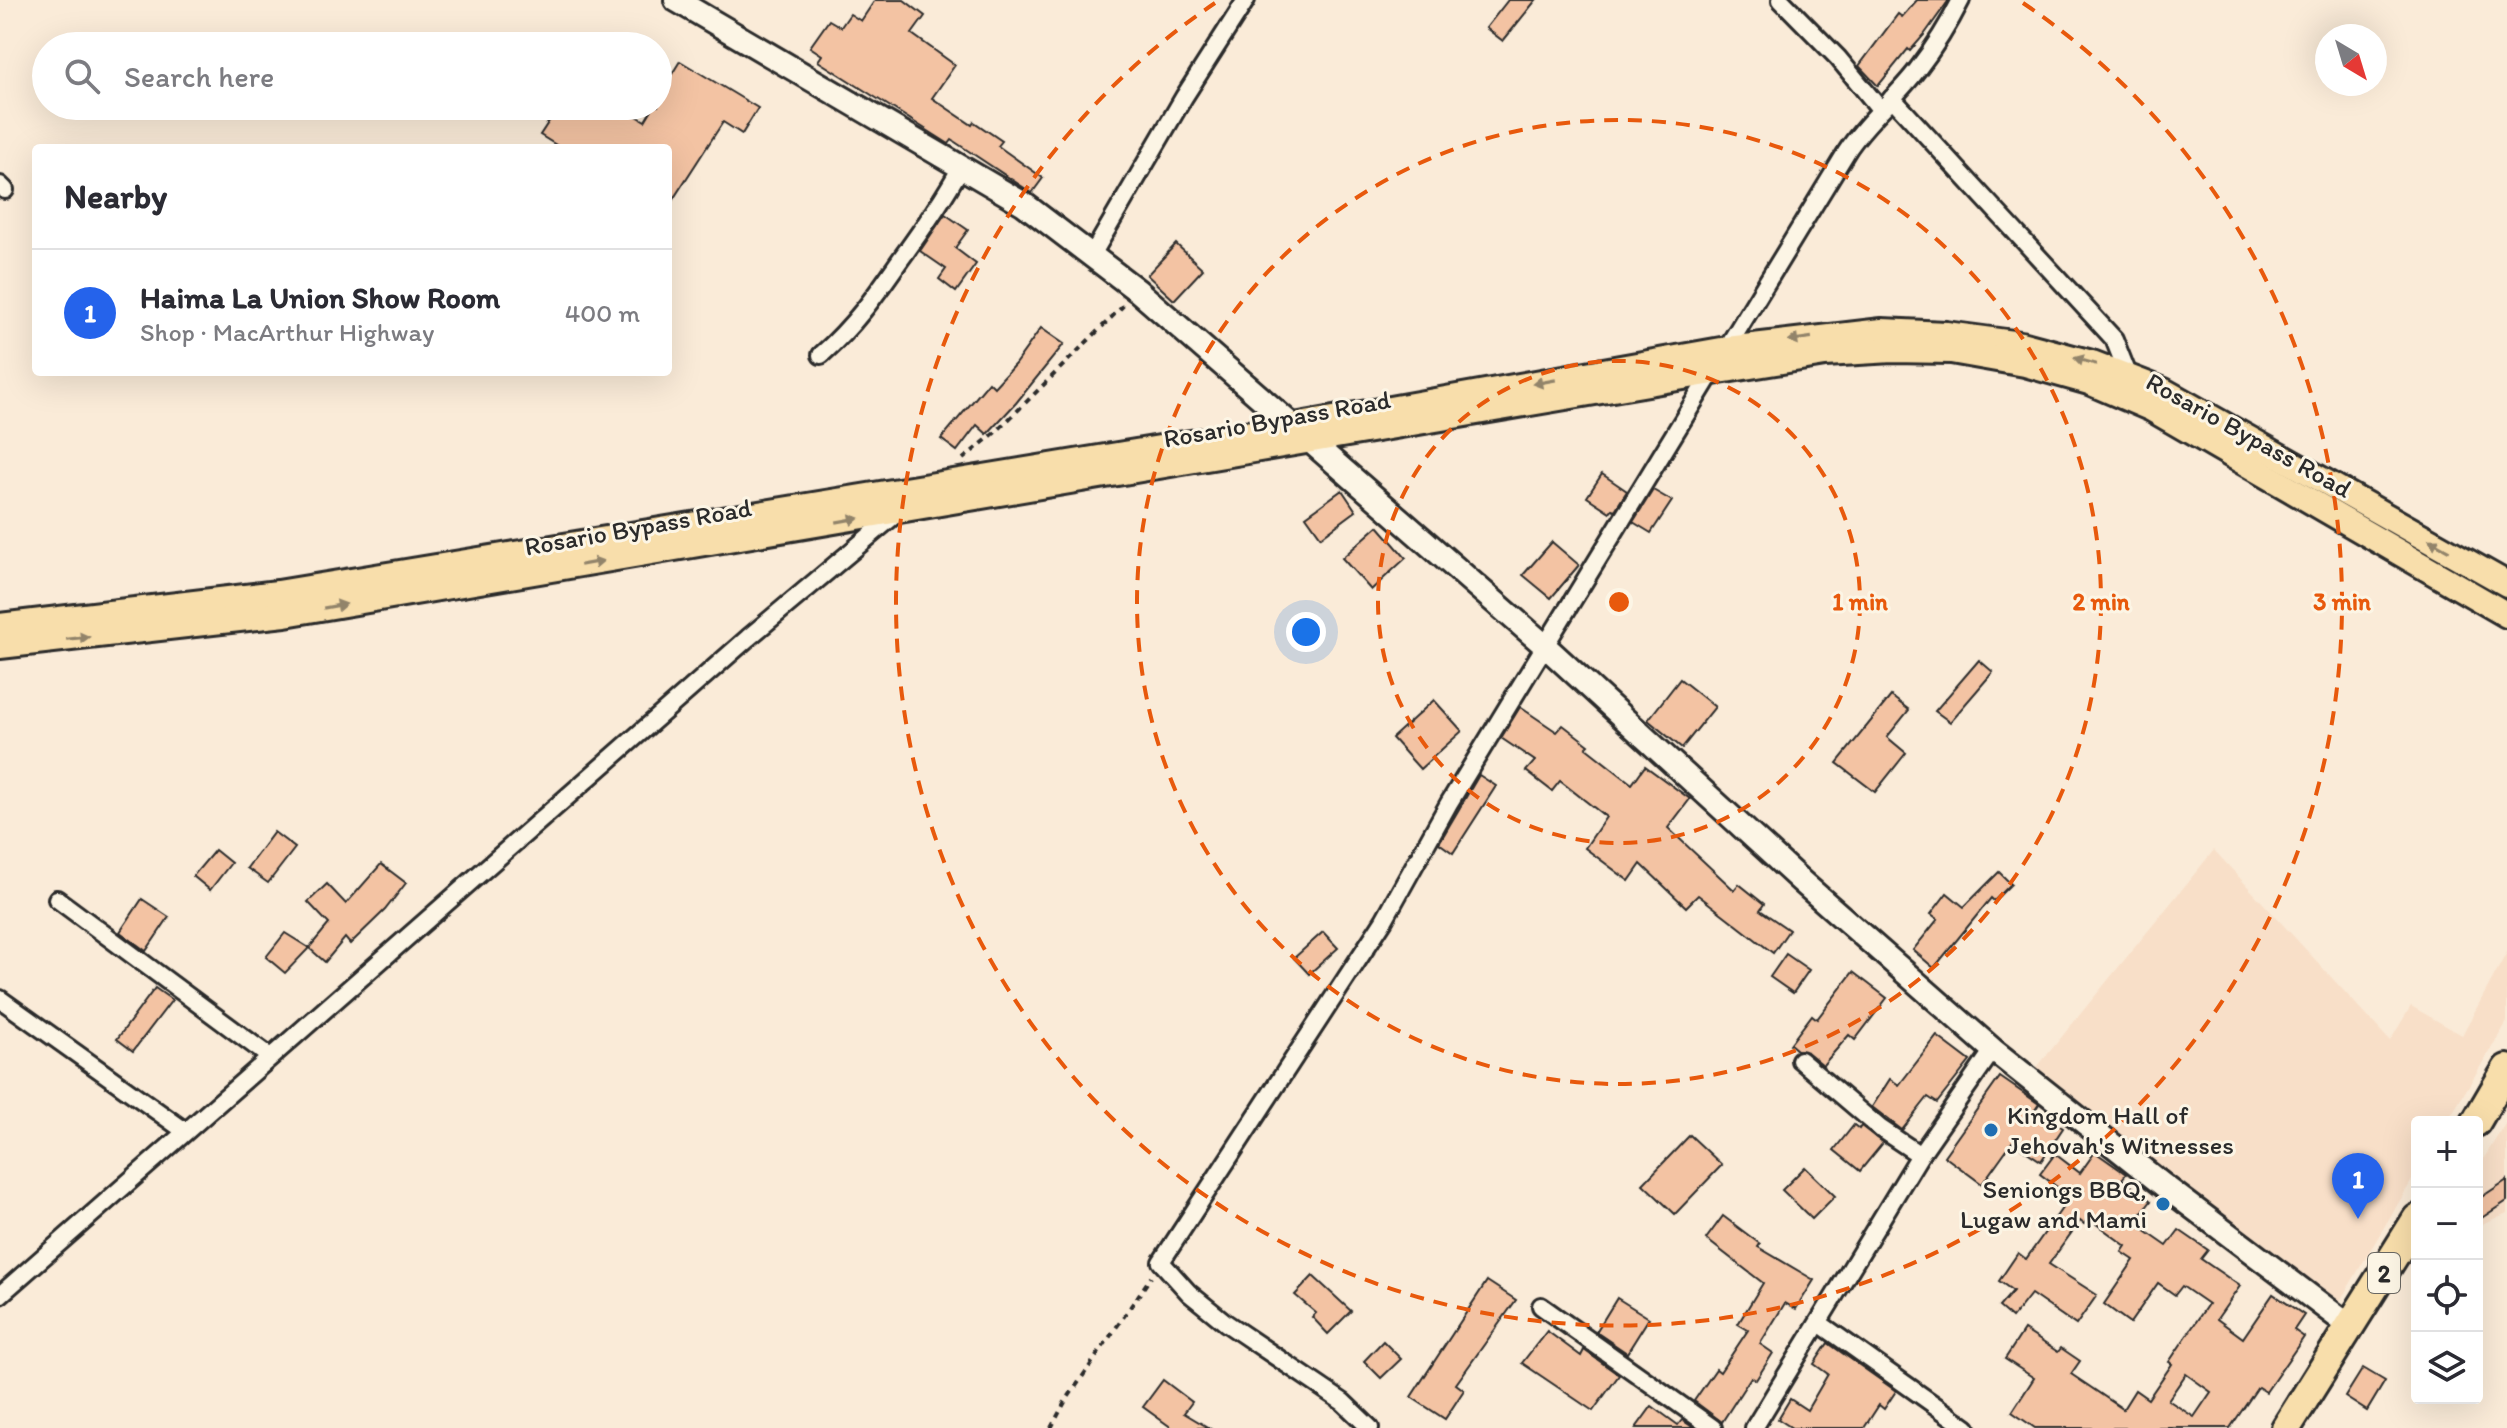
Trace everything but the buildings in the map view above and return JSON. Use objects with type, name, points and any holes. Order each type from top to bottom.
[{"type":"highway","points":[[2480,1116],[2507,1069]]},
{"type":"highway","name":"2","points":[[2286,1428],[2411,1229]]},
{"type":"main road","name":"Rosario Bypass Road","points":[[0,626],[278,593],[1294,426],[1727,349],[1882,331],[1946,334],[2021,344],[2092,363],[2164,391],[2507,584]]},
{"type":"main road","name":"Rosario Bypass Road","points":[[0,646],[285,614],[1713,372],[1825,354],[1892,350],[1951,351],[2025,364],[2089,382],[2152,409],[2507,615]]},
{"type":"street","points":[[676,0],[1024,204],[1138,291],[1544,645],[1801,881],[1993,1050],[2163,1185],[2351,1327]]},
{"type":"street","points":[[1092,255],[1184,97],[1246,0]]},
{"type":"street","points":[[1781,0],[2114,339],[2129,377]]},
{"type":"street","points":[[1370,1428],[1343,1402],[1226,1323],[1189,1293],[1161,1262],[1363,954],[1544,645],[1847,151],[1861,129],[1939,40],[1961,0]]},
{"type":"street","points":[[821,355],[859,317],[944,198],[961,167]]},
{"type":"street","points":[[0,1295],[748,638],[898,512]]},
{"type":"street","points":[[57,899],[270,1057]]},
{"type":"street","points":[[0,999],[185,1131]]},
{"type":"street","points":[[1754,1428],[1920,1155],[1993,1050]]},
{"type":"street","points":[[1800,1060],[1881,1129],[1920,1155]]},
{"type":"street","points":[[1541,1306],[1713,1428]]},
{"type":"street","points":[[1819,1323],[1967,1428]]},
{"type":"path","points":[[930,485],[997,431],[1138,291]]},
{"type":"path","points":[[1051,1428],[1065,1402],[1161,1262]]},
{"type":"shaded area","points":[[2214,850],[2390,1041],[2411,1006],[2462,1035],[2507,952],[2507,1022],[2451,1116],[2411,1116],[2411,1182],[2337,1306],[2029,1077]]},
{"type":"shaded area","points":[[2507,1121],[2507,1213],[2483,1223],[2483,1188],[2483,1159]]},
{"type":"place","name":"Kingdom Hall of Jehovah's Witnesses","points":[[1991,1130]]},
{"type":"place","name":"Seniongs BBQ, Lugaw and Mami","points":[[2163,1204]]},
{"type":"place","name":"Haima La Union Show Room","points":[[2358,1219]]}]
